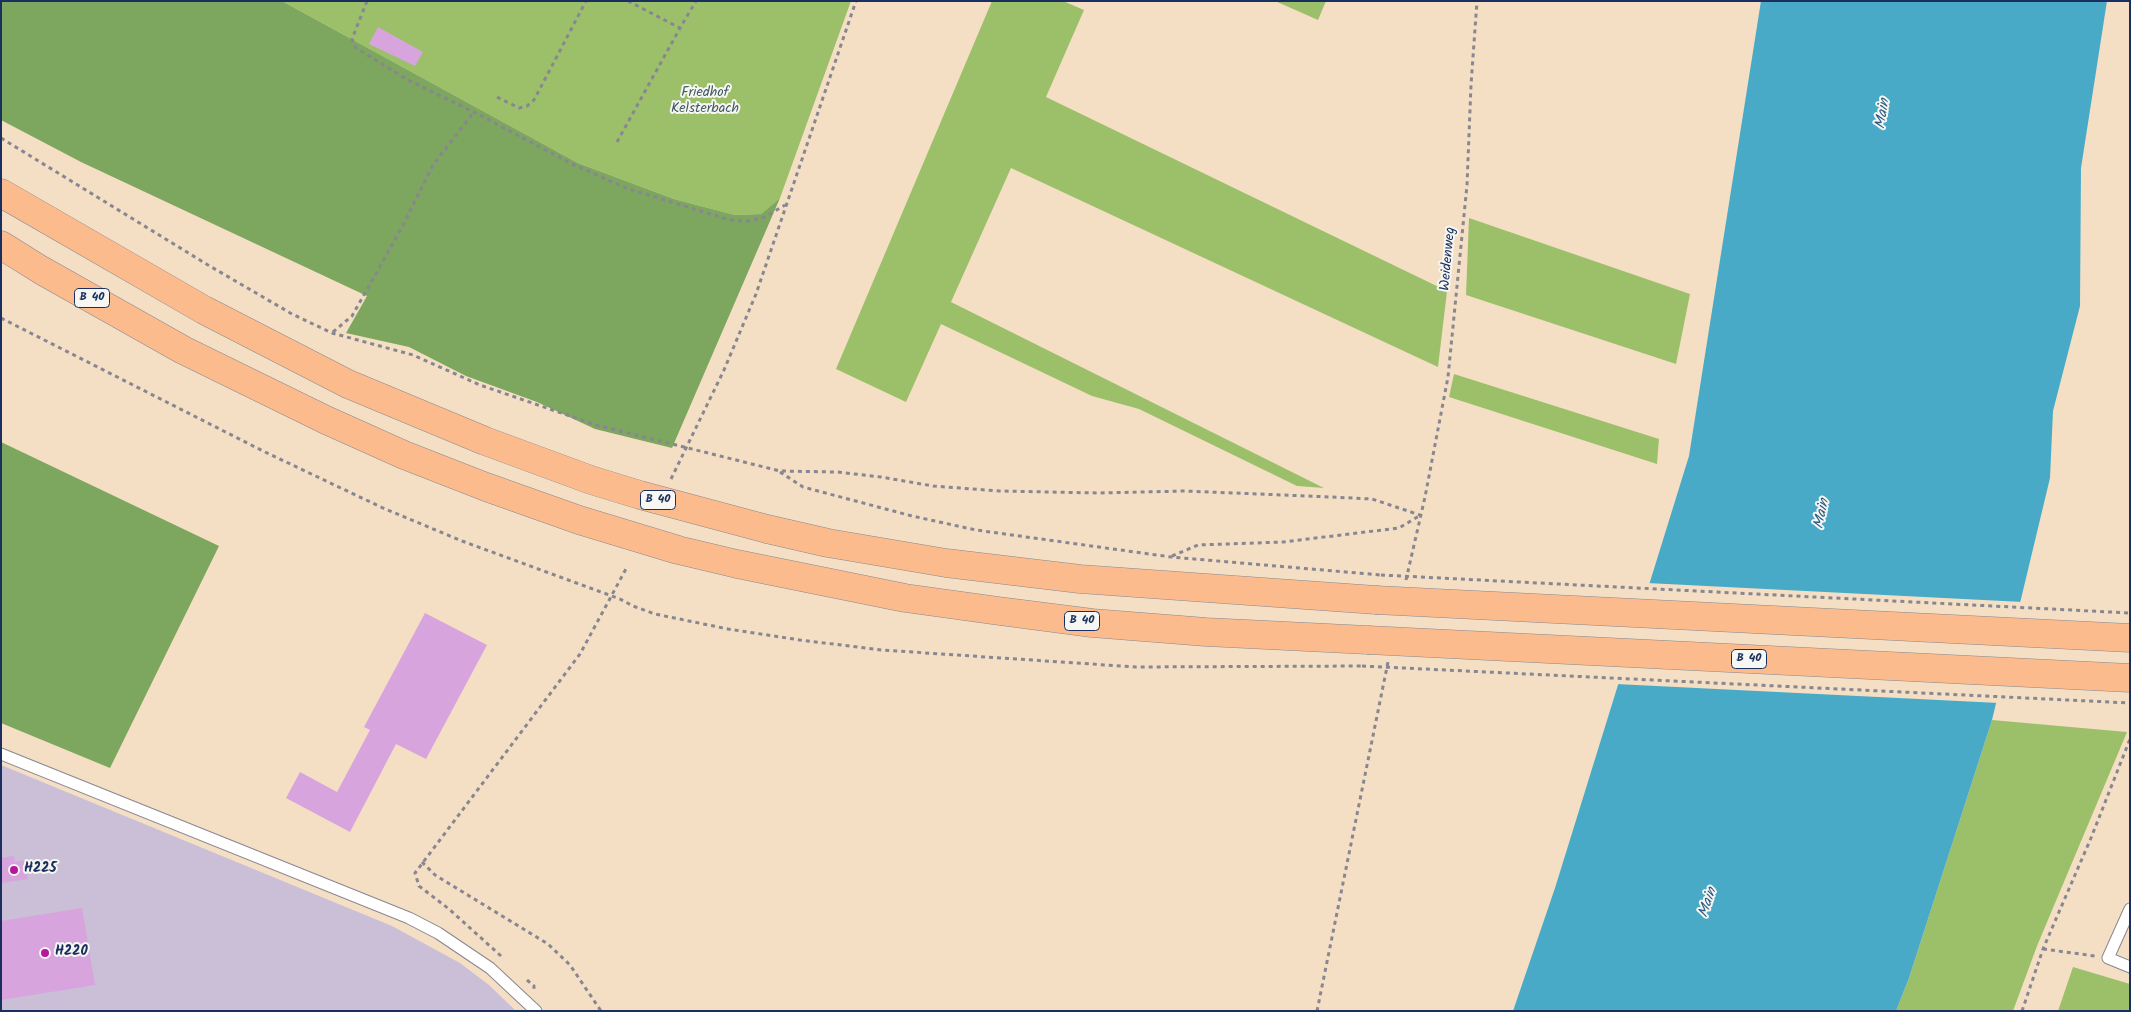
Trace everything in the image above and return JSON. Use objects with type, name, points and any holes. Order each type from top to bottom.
[{"type":"highway","name":"B 40","points":[[1,193],[204,310],[340,380],[485,442],[591,480],[640,495],[766,529],[828,543],[946,563],[1080,579],[1379,587],[2130,638]]},
{"type":"highway","name":"B 40","points":[[1,245],[41,270],[183,350],[326,420],[404,455],[486,488],[579,520],[678,550],[737,564],[905,598],[1092,622],[1206,632],[1379,646],[2130,678]]},
{"type":"lane","points":[[1,754],[409,918],[438,933],[477,959],[510,985],[534,1008]]},
{"type":"lane","points":[[2130,909],[2108,958],[2130,967]]},
{"type":"path","points":[[367,1],[352,38],[356,48],[408,80],[474,112],[570,163],[602,178],[682,206],[730,220],[749,222],[766,217],[785,205]]},
{"type":"path","points":[[497,98],[519,108],[527,106],[534,100],[586,1]]},
{"type":"path","points":[[628,1],[680,28]]},
{"type":"path","points":[[617,142],[696,1]]},
{"type":"path","points":[[671,479],[745,321],[856,1]]},
{"type":"path","name":"Weidenweg","points":[[1404,586],[1448,377],[1466,186],[1477,1]]},
{"type":"path","points":[[332,332],[342,326],[352,316],[401,229],[433,165],[474,112]]},
{"type":"path","points":[[1,138],[208,265],[292,314],[332,332],[413,355],[480,386],[596,425],[687,447],[740,463],[780,471],[837,472],[933,486],[999,491],[1099,493],[1185,490],[1372,499],[1420,515]]},
{"type":"path","points":[[1,318],[256,448],[374,504],[462,541],[655,614],[728,629],[882,650],[1136,667],[1362,666],[2130,703]]},
{"type":"path","points":[[780,471],[803,487],[912,516],[976,530],[1379,587],[2130,612]]},
{"type":"path","points":[[1171,557],[1198,545],[1283,542],[1399,528],[1420,515]]},
{"type":"path","points":[[503,959],[449,909],[419,886],[415,873],[580,654],[610,596],[628,567]]},
{"type":"path","points":[[1316,1011],[1379,646]]},
{"type":"path","points":[[2022,1011],[2043,949],[2091,838],[2130,739]]},
{"type":"path","points":[[422,862],[435,875],[548,944],[570,966],[601,1011]]},
{"type":"path","points":[[2043,949],[2108,958]]},
{"type":"path","points":[[522,976],[534,986],[534,1008]]},
{"type":"shaded area","points":[[1,765],[392,926],[460,963],[489,985],[516,1011],[1,1011]]},
{"type":"green space","points":[[1,1],[282,1],[578,163],[674,199],[735,215],[761,214],[780,198],[672,448],[595,429],[537,402],[466,376],[409,347],[346,333],[367,296],[81,162],[1,120]]},
{"type":"green space","name":"Friedhof Kelsterbach","points":[[282,1],[851,1],[780,198],[761,214],[735,215],[674,199],[578,163]]},
{"type":"green space","points":[[992,1],[1063,1],[1084,10],[1046,97],[1447,291],[1438,367],[1011,168],[951,302],[1324,488],[1297,486],[1139,409],[1092,396],[941,324],[906,402],[836,369]]},
{"type":"green space","points":[[1275,1],[1326,1],[1318,20]]},
{"type":"green space","points":[[1469,218],[1690,294],[1676,364],[1466,295]]},
{"type":"green space","points":[[1454,374],[1659,439],[1657,464],[1449,397]]},
{"type":"green space","points":[[1,442],[219,546],[110,768],[1,723]]},
{"type":"green space","points":[[1992,720],[2127,732],[2037,946],[2013,1011],[1896,1011],[1909,978]]},
{"type":"green space","points":[[2073,967],[2130,984],[2130,1011],[2058,1011]]},
{"type":"water","name":"Main","points":[[1761,1],[2107,1],[2081,168],[2080,306],[2053,411],[2050,478],[1992,720],[1909,978],[1896,1011],[1513,1011],[1555,888],[1689,456]]},
{"type":"pier","points":[[1647,583],[2023,602],[1999,703],[1616,684]]},
{"type":"building","points":[[378,27],[423,52],[415,66],[369,44]]},
{"type":"building","points":[[425,613],[487,645],[426,759],[396,744],[350,832],[286,798],[300,772],[337,792],[370,730],[364,727]]},
{"type":"building","name":"H225","points":[[14,856],[15,862],[25,860],[28,879],[1,883],[1,858]]},
{"type":"building","name":"H220","points":[[82,908],[95,985],[1,1000],[1,921]]},
{"type":"place","name":"H225","points":[[14,870]]},
{"type":"place","name":"H220","points":[[45,953]]}]
